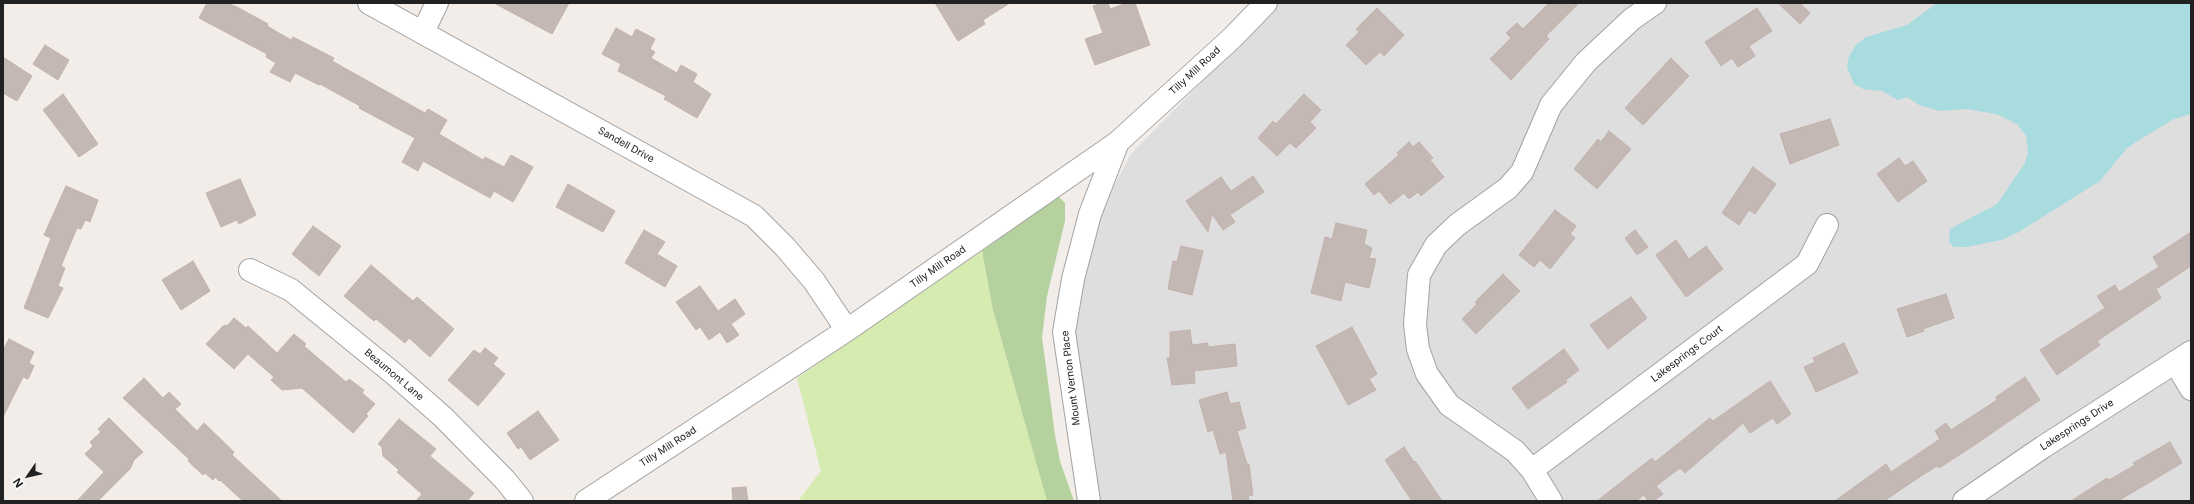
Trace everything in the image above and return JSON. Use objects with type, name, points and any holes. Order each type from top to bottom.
[{"type":"street","name":"Sandell Drive","points":[[369,3],[754,216],[785,246],[814,281],[847,330]]},
{"type":"street","points":[[423,32],[437,3]]},
{"type":"street","name":"Tilly Mill Road","points":[[586,501],[847,330],[1118,142],[1232,38],[1266,3]]},
{"type":"street","points":[[1551,501],[1532,470],[1515,451],[1449,405],[1427,374],[1418,349],[1415,324],[1419,275],[1436,245],[1457,225],[1508,188],[1522,172],[1551,105],[1586,62],[1632,19],[1655,3]]},
{"type":"street","name":"Mount Vernon Place","points":[[1089,501],[1064,332],[1073,279],[1090,214],[1118,142]]},
{"type":"street","name":"Lakesprings Court","points":[[1532,470],[1807,264],[1826,225]]},
{"type":"street","name":"Beaumont Lane","points":[[250,270],[291,290],[394,374],[443,417],[505,480],[522,501]]},
{"type":"street","points":[[2183,357],[2191,389]]},
{"type":"street","name":"Lakesprings Drive","points":[[1964,501],[2042,447],[2183,357]]},
{"type":"shaded area","points":[[1279,3],[2191,3],[2191,501],[1095,501],[1072,330],[1085,266],[1106,201],[1131,154]]},
{"type":"green space","points":[[1058,196],[1065,203],[1065,221],[1047,296],[1042,337],[1055,435],[1060,461],[1074,501],[1047,501],[993,310],[982,251]]},
{"type":"green space","points":[[982,251],[993,310],[1047,501],[798,501],[821,471],[797,378]]},
{"type":"water","points":[[1937,3],[2191,3],[2191,114],[2174,119],[2127,148],[2100,181],[2019,232],[2001,240],[1967,247],[1954,247],[1949,242],[1950,229],[1997,204],[2025,163],[2028,152],[2026,136],[2017,124],[1996,114],[1966,109],[1939,111],[1919,105],[1907,97],[1898,100],[1882,91],[1863,89],[1854,84],[1847,67],[1849,56],[1856,45],[1866,37],[1907,25]]},
{"type":"building","points":[[207,3],[227,3],[237,7],[268,24],[267,26],[291,40],[293,37],[334,58],[332,61],[425,113],[428,109],[447,120],[439,134],[483,160],[485,157],[504,167],[511,155],[533,167],[513,202],[494,191],[490,198],[423,161],[418,171],[402,162],[415,138],[359,108],[360,106],[320,84],[319,85],[295,73],[290,82],[270,72],[276,63],[266,57],[267,54],[199,18]]},
{"type":"building","points":[[494,3],[569,3],[552,34]]},
{"type":"building","points":[[935,3],[1010,3],[983,20],[985,24],[958,41]]},
{"type":"building","points":[[1108,3],[1110,9],[1127,3],[1135,3],[1150,45],[1095,65],[1085,39],[1103,33],[1093,6]]},
{"type":"building","points":[[1549,3],[1579,3],[1546,36],[1549,39],[1511,80],[1490,59],[1511,38],[1506,33],[1517,23],[1523,29]]},
{"type":"building","points":[[1778,3],[1800,3],[1810,13],[1800,24]]},
{"type":"building","points":[[1377,8],[1404,35],[1384,56],[1380,52],[1366,65],[1346,45],[1359,32],[1356,29]]},
{"type":"building","points":[[1757,8],[1772,31],[1749,46],[1755,56],[1738,67],[1732,58],[1721,66],[1705,42]]},
{"type":"building","points":[[616,28],[632,37],[636,29],[655,39],[650,49],[655,52],[651,58],[677,73],[681,65],[697,74],[693,82],[711,94],[697,118],[664,99],[666,96],[618,71],[621,64],[602,54]]},
{"type":"building","points":[[45,45],[69,60],[58,80],[33,64]]},
{"type":"building","points":[[3,57],[32,76],[17,101],[3,93]]},
{"type":"building","points":[[1671,58],[1689,76],[1643,125],[1625,108]]},
{"type":"building","points":[[63,94],[98,144],[79,157],[43,110]]},
{"type":"building","points":[[1304,94],[1321,110],[1310,122],[1316,128],[1296,148],[1290,143],[1277,156],[1258,138],[1273,121],[1276,124]]},
{"type":"building","points":[[1830,119],[1839,145],[1790,164],[1780,134]]},
{"type":"building","points":[[1609,131],[1631,149],[1597,189],[1574,169],[1598,139],[1601,142]]},
{"type":"building","points":[[1409,142],[1413,147],[1419,142],[1433,158],[1430,160],[1444,177],[1421,196],[1418,192],[1409,199],[1404,193],[1390,204],[1379,191],[1374,195],[1365,184],[1399,155],[1397,153]]},
{"type":"building","points":[[1899,158],[1905,166],[1913,161],[1927,181],[1898,202],[1877,174]]},
{"type":"building","points":[[1753,167],[1776,184],[1755,214],[1749,210],[1739,225],[1722,213]]},
{"type":"building","points":[[1253,176],[1264,192],[1230,215],[1235,222],[1223,230],[1212,214],[1208,232],[1186,201],[1221,177],[1231,191]]},
{"type":"building","points":[[240,179],[256,215],[239,224],[237,220],[221,227],[206,193]]},
{"type":"building","points":[[568,184],[615,211],[603,232],[556,207]]},
{"type":"building","points":[[66,186],[98,200],[90,222],[85,220],[81,229],[77,228],[61,266],[65,268],[58,286],[63,288],[48,318],[24,308],[51,238],[44,235]]},
{"type":"building","points":[[1555,210],[1576,226],[1570,234],[1575,238],[1550,269],[1540,260],[1534,267],[1519,255]]},
{"type":"building","points":[[1336,223],[1367,230],[1364,244],[1372,248],[1369,258],[1376,259],[1369,288],[1345,282],[1341,301],[1311,293],[1325,237],[1332,239]]},
{"type":"building","points":[[313,226],[341,246],[319,276],[292,254]]},
{"type":"building","points":[[644,230],[665,242],[657,254],[677,266],[665,287],[625,263]]},
{"type":"building","points":[[1635,230],[1648,247],[1637,255],[1625,238]]},
{"type":"building","points":[[2191,232],[2191,266],[2156,289],[2161,298],[2097,341],[2100,345],[2057,375],[2040,350],[2105,308],[2097,296],[2115,285],[2119,292],[2159,267],[2153,257]]},
{"type":"building","points":[[1676,240],[1689,259],[1706,246],[1723,269],[1686,297],[1656,255]]},
{"type":"building","points":[[1181,246],[1203,251],[1192,295],[1168,289],[1173,261],[1177,262]]},
{"type":"building","points":[[193,261],[210,291],[181,310],[162,280]]},
{"type":"building","points":[[371,265],[413,301],[417,297],[454,329],[430,357],[409,338],[405,343],[376,319],[374,321],[344,296]]},
{"type":"building","points":[[1503,274],[1520,291],[1476,334],[1462,319],[1477,304],[1475,302]]},
{"type":"building","points":[[700,286],[718,311],[735,299],[745,314],[731,324],[739,335],[727,343],[720,332],[709,340],[700,327],[696,330],[676,302]]},
{"type":"building","points":[[1946,294],[1954,318],[1923,329],[1924,331],[1907,337],[1897,309]]},
{"type":"building","points":[[1631,297],[1647,318],[1608,349],[1590,325]]},
{"type":"building","points":[[234,318],[246,328],[248,326],[277,353],[294,334],[306,344],[304,346],[346,382],[349,379],[364,390],[362,393],[375,404],[366,414],[368,416],[353,433],[302,388],[282,390],[271,380],[274,377],[248,354],[234,369],[206,344],[223,326],[228,325]]},
{"type":"building","points":[[1352,327],[1377,374],[1369,379],[1376,390],[1348,405],[1316,346]]},
{"type":"building","points":[[1190,330],[1192,345],[1208,343],[1208,347],[1235,344],[1237,366],[1194,371],[1195,383],[1172,385],[1167,358],[1170,358],[1170,332]]},
{"type":"building","points":[[9,339],[34,352],[29,363],[34,366],[28,379],[23,377],[3,417],[3,350]]},
{"type":"building","points":[[1844,343],[1858,373],[1816,392],[1804,367],[1815,362],[1813,358]]},
{"type":"building","points":[[485,348],[498,358],[493,364],[505,374],[478,406],[448,380],[474,350],[480,354]]},
{"type":"building","points":[[1564,349],[1579,370],[1566,380],[1567,382],[1528,409],[1512,388]]},
{"type":"building","points":[[2025,377],[2040,400],[1973,446],[1939,468],[1937,466],[1884,501],[1835,501],[1886,464],[1891,472],[1940,439],[1935,431],[1946,423],[1951,430],[1997,400],[1996,397]]},
{"type":"building","points":[[144,378],[163,398],[169,392],[181,404],[175,409],[197,431],[204,423],[234,452],[232,455],[282,501],[243,501],[220,480],[219,481],[215,477],[213,480],[205,473],[203,475],[188,461],[189,459],[123,398]]},
{"type":"building","points":[[1770,381],[1791,414],[1777,424],[1773,418],[1750,433],[1743,423],[1685,473],[1680,468],[1656,486],[1663,494],[1654,501],[1648,501],[1644,495],[1636,501],[1597,501],[1652,458],[1655,462],[1710,418],[1713,421]]},
{"type":"building","points":[[1227,392],[1230,404],[1239,402],[1246,428],[1237,431],[1247,464],[1249,464],[1253,495],[1248,496],[1249,501],[1233,501],[1226,452],[1220,454],[1213,430],[1208,432],[1199,400]]},
{"type":"building","points":[[538,411],[559,440],[530,460],[521,447],[518,449],[507,433]]},
{"type":"building","points":[[109,418],[143,452],[134,460],[130,469],[98,501],[77,501],[104,472],[85,454],[93,446],[90,442],[101,432],[98,429]]},
{"type":"building","points":[[399,419],[436,449],[430,456],[474,493],[467,501],[416,501],[422,494],[397,472],[399,470],[383,456],[382,447],[378,444]]},
{"type":"building","points":[[2170,442],[2182,463],[2118,501],[2071,501],[2107,478],[2109,480],[2135,465],[2133,463]]},
{"type":"building","points":[[1404,447],[1442,501],[1412,501],[1385,460]]},
{"type":"building","points":[[746,487],[748,501],[733,501],[732,488]]}]
